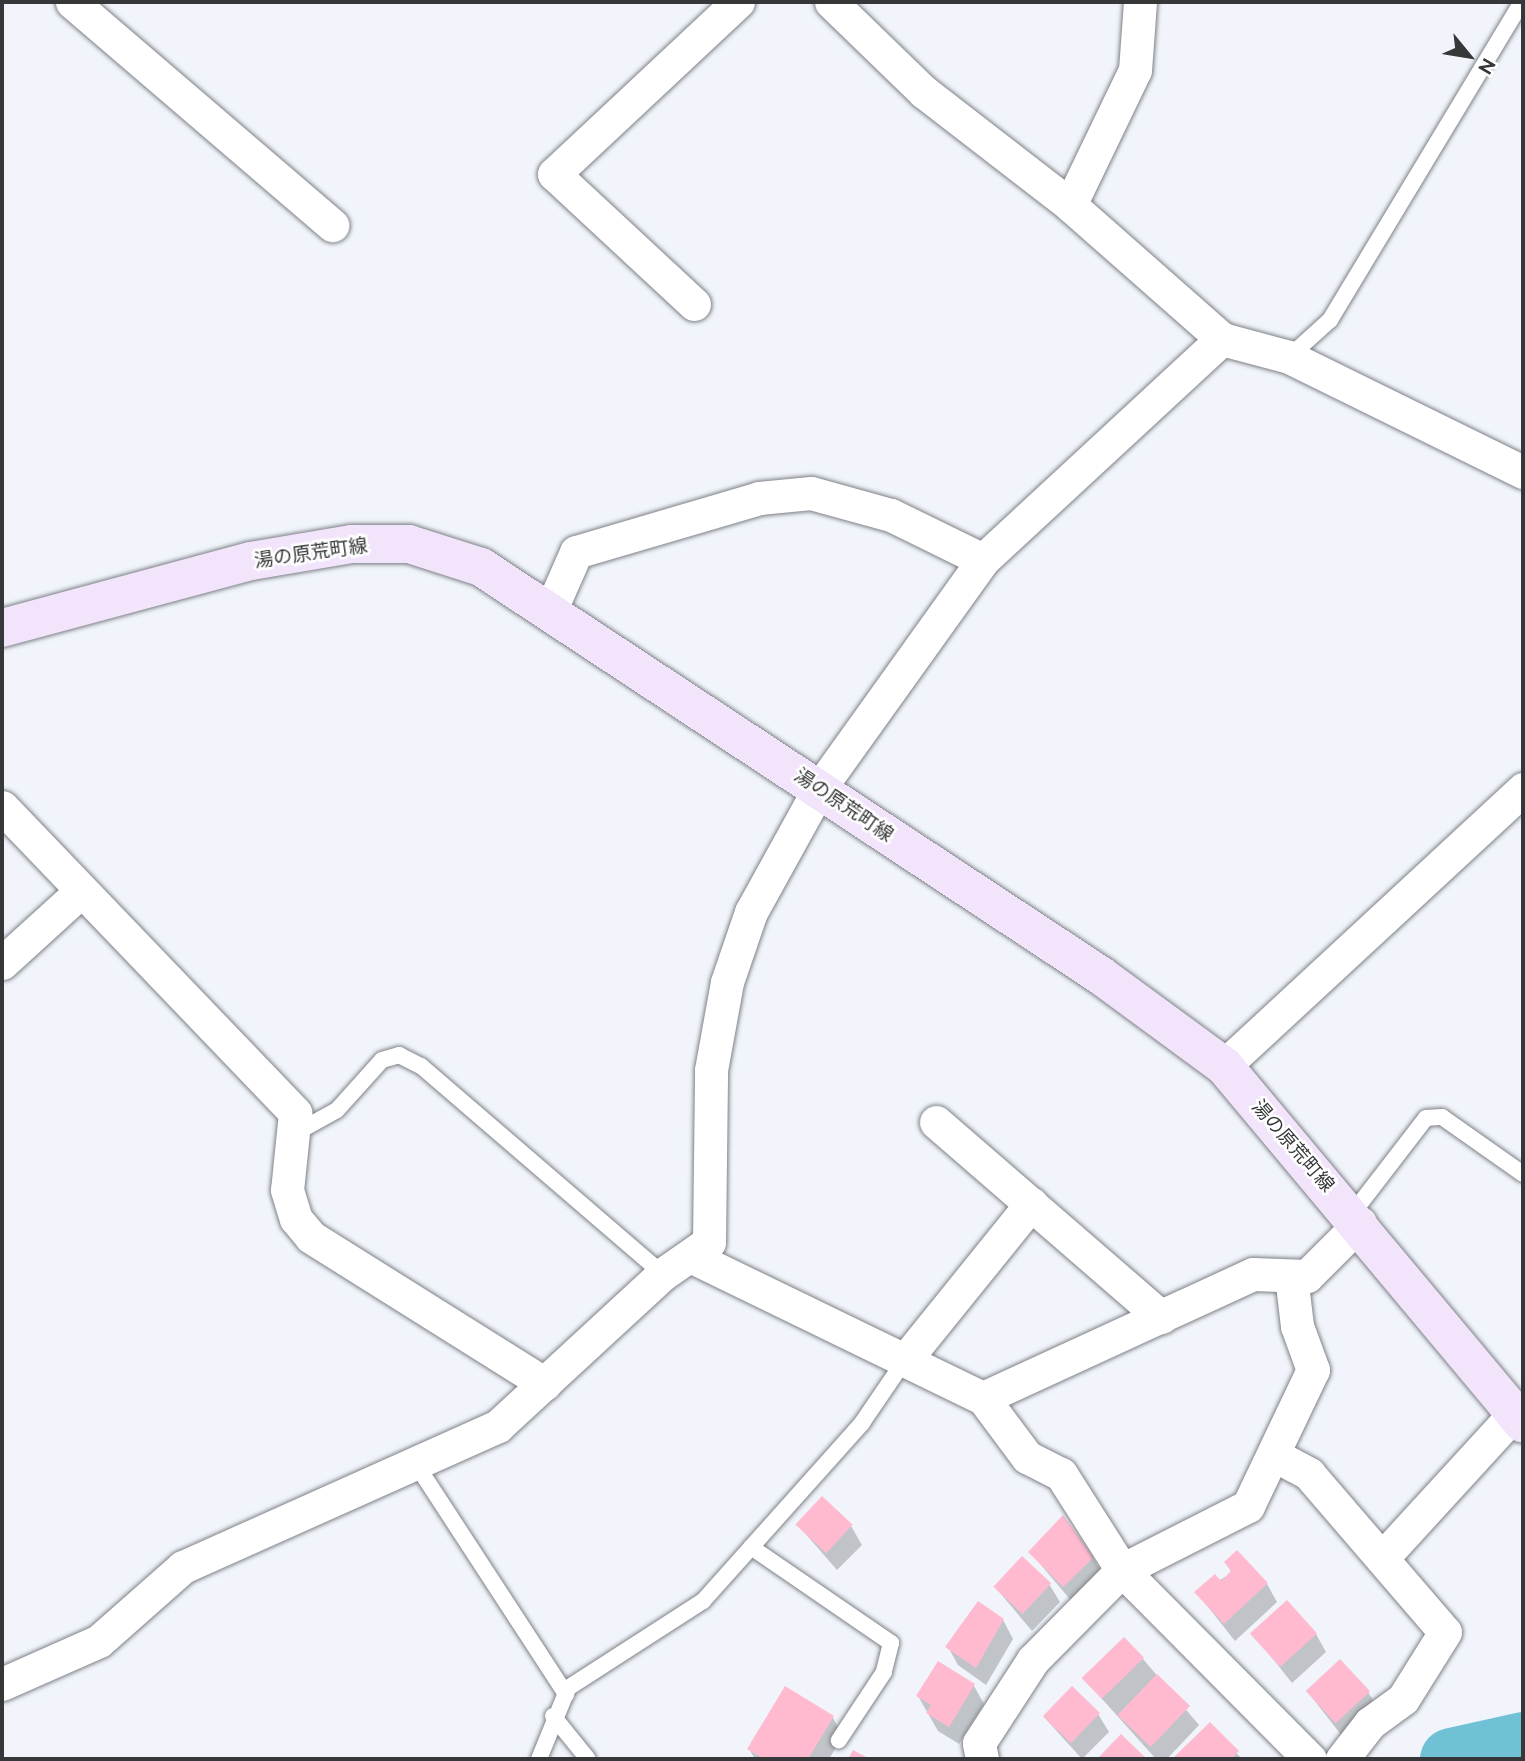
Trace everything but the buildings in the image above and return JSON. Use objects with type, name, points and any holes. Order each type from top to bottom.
[{"type":"main road","name":"湯の原荒町線","points":[[2,628],[251,561],[352,544],[408,544],[444,552],[551,609],[820,789],[1224,1066],[1356,1218],[1519,1418]]},
{"type":"street","points":[[72,2],[332,225]]},
{"type":"street","points":[[694,304],[554,174],[738,2]]},
{"type":"street","points":[[831,2],[924,92],[1070,205],[1222,339],[1289,357],[1523,472]]},
{"type":"street","points":[[1070,205],[1135,69],[1140,2]]},
{"type":"street","points":[[2,1684],[99,1641],[183,1567],[498,1426],[677,1265],[709,1242],[711,1070],[727,982],[751,912],[820,789],[983,560],[1222,339]]},
{"type":"street","points":[[551,609],[576,552],[759,498],[824,496],[891,515],[983,560]]},
{"type":"street","points":[[1224,1066],[1523,789]]},
{"type":"street","points":[[2,807],[80,892],[295,1113],[287,1190],[296,1219],[311,1237],[545,1384]]},
{"type":"street","points":[[2,963],[80,892]]},
{"type":"street","points":[[936,1122],[1161,1317]]},
{"type":"street","points":[[905,1360],[1031,1204]]},
{"type":"street","points":[[983,1398],[1253,1274],[1307,1276],[1356,1218]]},
{"type":"street","points":[[677,1265],[905,1360],[983,1398],[1027,1457],[1061,1474],[1122,1570],[1310,1759]]},
{"type":"street","points":[[982,1759],[979,1742],[1033,1660],[1122,1570],[1248,1506],[1312,1370],[1297,1326],[1291,1276]]},
{"type":"street","points":[[1384,1556],[1519,1418]]},
{"type":"street","points":[[1274,1455],[1309,1474],[1384,1556],[1445,1632],[1403,1699],[1370,1723],[1342,1759]]},
{"type":"lane","points":[[1289,357],[1330,320],[1522,2]]},
{"type":"lane","points":[[292,1135],[337,1110],[383,1060],[399,1055],[421,1066],[677,1265]]},
{"type":"lane","points":[[1356,1218],[1426,1118],[1442,1117],[1523,1174]]},
{"type":"lane","points":[[539,1759],[553,1716],[566,1694],[703,1601],[862,1423],[905,1360]]},
{"type":"lane","points":[[416,1464],[566,1694]]},
{"type":"lane","points":[[751,1547],[891,1643],[884,1672],[839,1740]]},
{"type":"lane","points":[[553,1716],[588,1759]]},
{"type":"waterway","points":[[1451,1759],[1523,1743]]}]
